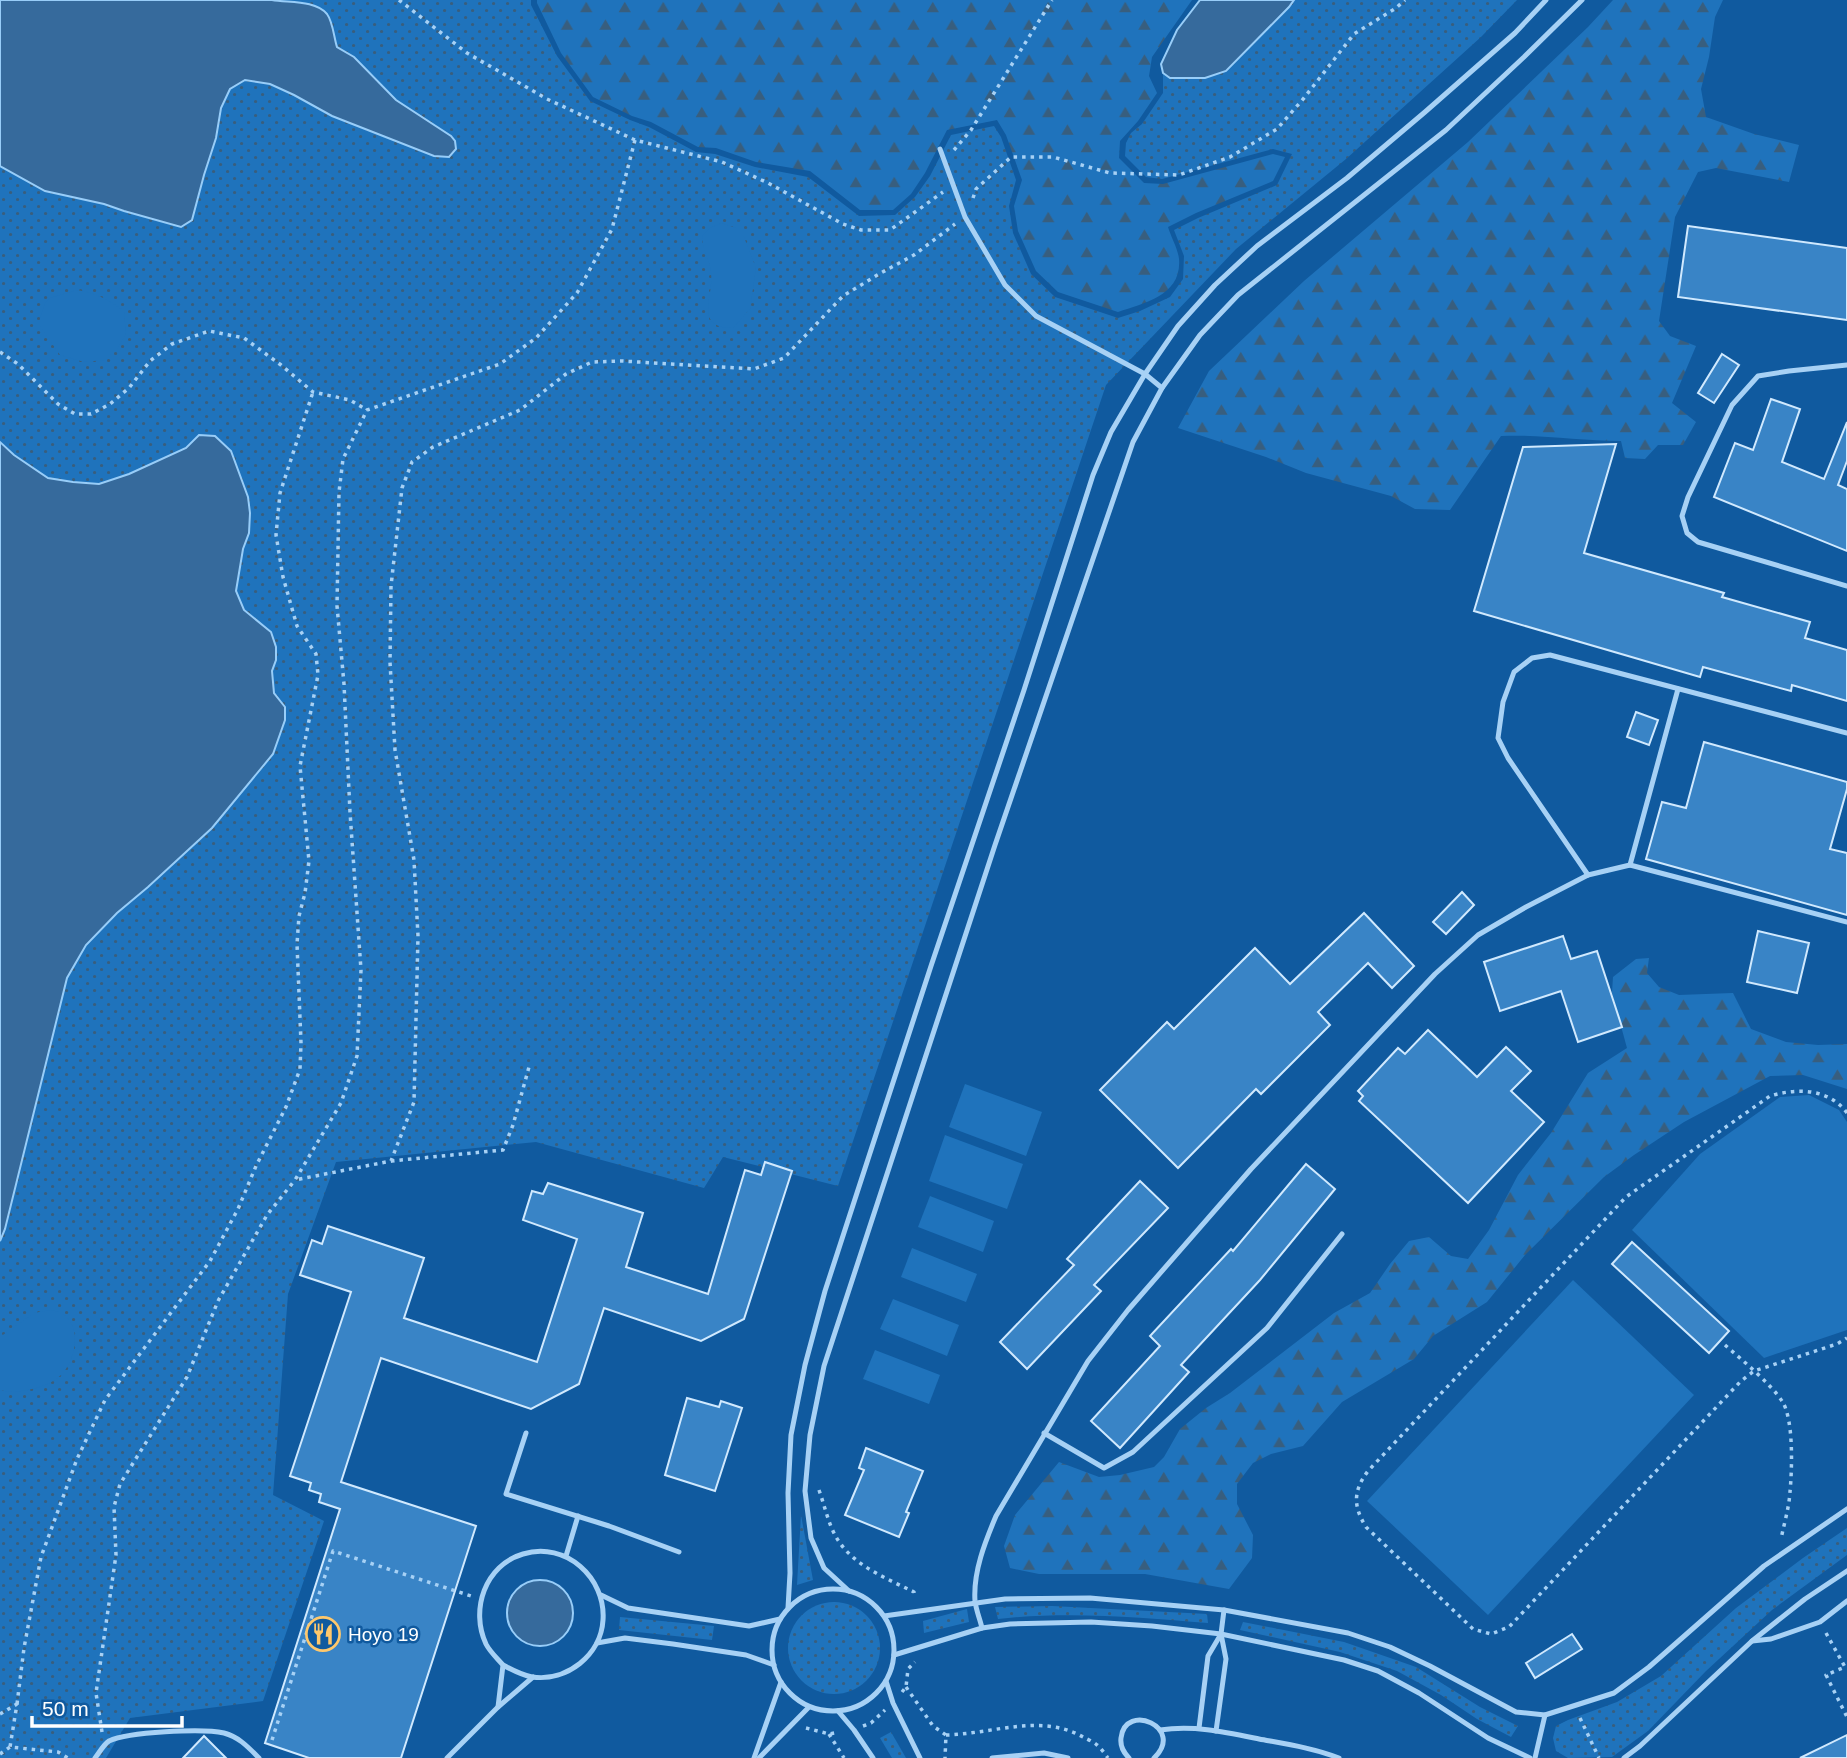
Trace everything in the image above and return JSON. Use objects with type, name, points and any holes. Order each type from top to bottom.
[{"type":"lane","points":[[788,1608],[791,1435],[805,1365],[825,1291],[1093,475],[1111,432],[1145,374],[1178,326],[1216,285],[1257,246],[1347,178],[1406,129],[1515,33],[1546,0]]},
{"type":"lane","points":[[849,1591],[824,1568],[811,1538],[805,1491],[810,1435],[824,1366],[995,845],[1133,442],[1162,388],[1200,335],[1238,295],[1446,130],[1524,58],[1581,0]]},
{"type":"lane","points":[[940,149],[965,218],[1005,285],[1036,316],[1145,374],[1162,388]]},
{"type":"lane","points":[[1847,365],[1758,376],[1732,405],[1688,497],[1682,516],[1687,533],[1698,542],[1847,586]]},
{"type":"lane","points":[[1588,875],[1508,758],[1498,738],[1503,702],[1514,672],[1532,658],[1550,655],[1847,733]]},
{"type":"lane","points":[[1630,865],[1678,689]]},
{"type":"lane","points":[[982,1628],[975,1603],[975,1583],[986,1540],[996,1516],[1088,1361],[1128,1310],[1251,1168],[1436,974],[1478,935],[1588,875],[1630,865],[1847,922]]},
{"type":"lane","points":[[1044,1433],[1104,1468],[1133,1452],[1267,1328],[1342,1234]]},
{"type":"lane","points":[[526,1433],[506,1494],[679,1552]]},
{"type":"lane","points":[[884,1616],[1005,1600],[1090,1598],[1224,1610],[1348,1633],[1390,1647],[1516,1712],[1545,1715],[1614,1693],[1623,1687],[1763,1566],[1847,1510]]},
{"type":"lane","points":[[566,1556],[578,1517]]},
{"type":"lane","points":[[545,1551],[566,1556],[581,1566],[593,1579],[601,1595],[603,1628],[597,1643],[588,1656],[576,1666],[548,1677],[533,1677],[503,1665],[487,1647],[479,1624],[480,1599],[489,1579],[504,1563],[523,1553],[545,1551]]},
{"type":"lane","points":[[1624,1758],[1752,1641],[1805,1599],[1847,1571]]},
{"type":"lane","points":[[816,1591],[849,1591],[863,1596],[874,1605],[890,1628],[894,1655],[886,1681],[873,1696],[857,1706],[838,1711],[809,1707],[798,1701],[781,1682],[774,1665],[772,1642],[780,1619],[788,1608],[801,1598],[816,1591]]},
{"type":"lane","points":[[601,1595],[628,1608],[748,1626],[780,1619]]},
{"type":"lane","points":[[1752,1641],[1771,1639],[1820,1622],[1847,1601]]},
{"type":"lane","points":[[1199,1728],[1208,1656],[1220,1634],[1224,1610]]},
{"type":"lane","points":[[894,1655],[982,1628],[1010,1623],[1091,1622],[1153,1626],[1220,1634],[1344,1660],[1378,1671],[1419,1693],[1488,1738],[1533,1758],[1545,1715]]},
{"type":"lane","points":[[1216,1731],[1226,1658],[1220,1634]]},
{"type":"lane","points":[[597,1643],[625,1638],[746,1656],[774,1665]]},
{"type":"lane","points":[[498,1707],[503,1665]]},
{"type":"lane","points":[[447,1758],[498,1707],[533,1677]]},
{"type":"lane","points":[[886,1681],[893,1703],[920,1758]]},
{"type":"lane","points":[[754,1758],[781,1682]]},
{"type":"lane","points":[[759,1758],[809,1707]]},
{"type":"lane","points":[[838,1711],[873,1758]]},
{"type":"lane","points":[[1129,1758],[1121,1745],[1122,1734],[1125,1727],[1143,1720],[1155,1724],[1160,1730],[1163,1744],[1161,1751],[1154,1758]]},
{"type":"lane","points":[[1160,1730],[1199,1728],[1314,1749],[1339,1758]]},
{"type":"lane","points":[[95,1758],[108,1742],[132,1736],[192,1731],[234,1737],[243,1741],[259,1758]]},
{"type":"lane","points":[[992,1758],[1044,1753],[1068,1758]]},
{"type":"path","points":[[399,0],[467,53],[547,99],[635,140],[722,162],[768,183],[843,224],[861,230],[890,230],[953,185]]},
{"type":"path","points":[[944,161],[971,131],[1052,0]]},
{"type":"path","points":[[391,1161],[414,1102],[418,936],[414,860],[395,750],[390,662],[391,586],[400,500],[412,462],[433,447],[520,410],[566,374],[592,362],[622,361],[754,369],[784,358],[844,296],[914,255],[965,218],[976,190],[1012,157],[1054,157],[1110,173],[1179,174],[1230,157],[1277,129],[1354,34],[1405,0]]},
{"type":"path","points":[[99,1741],[103,1732],[96,1693],[116,1555],[114,1507],[120,1484],[187,1377],[218,1301],[267,1215],[295,1180],[341,1103],[357,1056],[361,970],[337,606],[339,492],[343,459],[367,410],[500,364],[536,338],[577,293],[612,229],[635,140]]},
{"type":"path","points":[[0,352],[18,364],[58,404],[75,414],[91,414],[110,404],[129,388],[149,361],[172,344],[209,331],[244,338],[313,392],[350,400],[367,410]]},
{"type":"path","points":[[10,1747],[24,1648],[41,1557],[77,1459],[106,1400],[209,1261],[238,1209],[286,1107],[300,1069],[297,944],[309,861],[300,766],[318,675],[316,654],[297,626],[283,577],[276,535],[280,494],[313,392]]},
{"type":"path","points":[[295,1180],[391,1161],[503,1150],[529,1067]]},
{"type":"path","points":[[1847,1113],[1827,1096],[1803,1090],[1770,1096],[1626,1197],[1360,1480],[1356,1504],[1359,1516],[1366,1527],[1474,1629],[1491,1634],[1509,1627],[1741,1381],[1754,1371],[1847,1338]]},
{"type":"path","points":[[1725,1345],[1782,1400],[1789,1414],[1790,1492],[1778,1555]]},
{"type":"path","points":[[818,1489],[834,1533],[852,1558],[914,1592],[916,1611]]},
{"type":"path","points":[[272,1740],[333,1551],[480,1599]]},
{"type":"path","points":[[1830,1639],[1844,1667],[1826,1675],[1847,1717]]},
{"type":"path","points":[[794,1723],[829,1734],[854,1730],[871,1723],[906,1687],[908,1669],[923,1655],[921,1647]]},
{"type":"path","points":[[906,1687],[933,1726],[946,1735],[1047,1725],[1070,1729],[1097,1745],[1108,1758]]},
{"type":"path","points":[[0,1714],[17,1704]]},
{"type":"path","points":[[1575,1706],[1599,1758]]},
{"type":"path","points":[[829,1734],[844,1758]]},
{"type":"path","points":[[945,1758],[946,1735]]},
{"type":"path","points":[[0,1754],[10,1747],[58,1752],[68,1758]]},
{"type":"green space","points":[[0,0],[531,0],[531,5],[557,56],[590,101],[649,127],[696,152],[715,154],[755,167],[808,177],[859,216],[895,215],[915,197],[930,176],[951,135],[994,126],[1001,137],[1016,180],[1009,206],[1013,233],[1031,274],[1055,297],[1118,318],[1170,297],[1183,279],[1184,256],[1174,230],[1277,185],[1292,154],[1273,149],[1162,179],[1146,177],[1125,156],[1126,143],[1131,133],[1142,124],[1163,93],[1161,64],[1170,44],[1177,30],[1200,0],[1517,0],[1481,37],[1346,159],[1236,249],[1106,385],[838,1186],[723,1157],[704,1188],[536,1142],[336,1162],[288,1294],[273,1495],[324,1521],[263,1701],[130,1718],[106,1758],[0,1758]]},
{"type":"green space","points":[[537,0],[1192,0],[1152,57],[1149,76],[1157,93],[1120,141],[1119,158],[1144,183],[1163,184],[1273,154],[1285,157],[1273,181],[1168,227],[1179,259],[1175,281],[1160,296],[1118,312],[1058,292],[1036,271],[1018,231],[1014,206],[1022,180],[1006,135],[997,120],[947,130],[911,194],[893,210],[860,210],[810,171],[756,162],[716,148],[698,147],[651,122],[593,97],[561,53]]},
{"type":"green space","points":[[1613,0],[1723,0],[1715,17],[1701,89],[1706,117],[1754,134],[1799,145],[1789,182],[1716,168],[1698,172],[1675,217],[1659,321],[1670,336],[1696,346],[1672,403],[1696,422],[1683,445],[1658,445],[1645,459],[1625,458],[1621,441],[1501,436],[1450,510],[1415,509],[1391,496],[1306,473],[1178,428],[1209,371],[1304,281],[1468,142]]},
{"type":"green space","points":[[722,223],[736,228],[744,237],[756,268],[750,309],[733,328],[713,323],[708,310],[711,273],[702,236],[710,228]]},
{"type":"green space","points":[[77,290],[102,298],[124,311],[126,334],[117,349],[104,360],[84,362],[60,355],[40,326],[45,303],[50,298]]},
{"type":"green space","points":[[1649,958],[1647,973],[1659,987],[1679,995],[1733,993],[1751,1029],[1786,1042],[1847,1044],[1847,1089],[1803,1075],[1770,1076],[1684,1122],[1604,1177],[1525,1255],[1487,1302],[1433,1336],[1414,1359],[1342,1402],[1303,1446],[1271,1454],[1253,1463],[1237,1484],[1237,1504],[1253,1535],[1252,1558],[1229,1589],[1145,1574],[1039,1574],[1010,1568],[1004,1546],[1015,1515],[1059,1462],[1099,1477],[1154,1467],[1164,1457],[1180,1429],[1206,1408],[1230,1393],[1334,1313],[1370,1293],[1409,1241],[1429,1237],[1451,1256],[1468,1259],[1489,1230],[1518,1175],[1551,1133],[1588,1073],[1627,1048],[1612,993],[1613,977],[1636,959]]},
{"type":"green space","points":[[965,1084],[1042,1112],[1026,1156],[949,1127]]},
{"type":"green space","points":[[1809,1095],[1839,1110],[1847,1122],[1847,1330],[1764,1358],[1632,1230],[1700,1154],[1780,1097]]},
{"type":"green space","points":[[945,1135],[1023,1164],[1007,1209],[929,1181]]},
{"type":"green space","points":[[930,1196],[994,1221],[983,1252],[918,1227]]},
{"type":"green space","points":[[912,1248],[977,1274],[966,1302],[901,1277]]},
{"type":"green space","points":[[1573,1280],[1694,1395],[1488,1615],[1367,1501]]},
{"type":"green space","points":[[893,1299],[959,1325],[947,1356],[880,1329]]},
{"type":"green space","points":[[50,1310],[68,1318],[75,1334],[73,1352],[66,1369],[57,1378],[37,1388],[16,1392],[0,1390],[0,1337],[34,1313]]},
{"type":"green space","points":[[875,1350],[940,1375],[929,1404],[863,1379]]},
{"type":"green space","points":[[801,1515],[813,1580],[797,1585]]},
{"type":"green space","points":[[1847,1528],[1847,1555],[1772,1610],[1706,1671],[1648,1731],[1612,1757],[1568,1758],[1556,1751],[1553,1738],[1556,1726],[1617,1702],[1661,1676],[1736,1608]]},
{"type":"green space","points":[[834,1602],[852,1606],[866,1616],[876,1630],[880,1648],[876,1666],[866,1680],[852,1690],[834,1694],[816,1690],[802,1680],[792,1666],[788,1648],[792,1630],[802,1616],[816,1606]]},
{"type":"green space","points":[[1052,1606],[1207,1614],[1208,1623],[1076,1615],[998,1619],[995,1607]]},
{"type":"green space","points":[[967,1609],[969,1622],[924,1633],[923,1621]]},
{"type":"green space","points":[[620,1617],[714,1626],[712,1640],[619,1630]]},
{"type":"green space","points":[[1243,1622],[1344,1642],[1416,1667],[1480,1707],[1518,1726],[1511,1737],[1397,1671],[1340,1652],[1240,1630]]},
{"type":"green space","points":[[891,1732],[906,1758],[892,1758],[880,1738]]},
{"type":"shaded area","points":[[0,0],[272,0],[316,6],[329,17],[337,47],[354,57],[396,100],[451,136],[456,149],[449,157],[434,156],[332,116],[270,84],[245,80],[230,89],[221,108],[216,138],[192,220],[181,227],[104,204],[45,191],[0,166]]},
{"type":"shaded area","points":[[1200,0],[1294,0],[1226,71],[1205,78],[1170,78],[1163,73],[1161,64],[1177,30]]},
{"type":"shaded area","points":[[199,435],[215,436],[231,451],[248,497],[249,533],[243,549],[236,591],[244,610],[271,632],[276,647],[276,660],[272,671],[274,693],[285,707],[285,720],[273,754],[212,828],[117,913],[86,945],[67,978],[0,1241],[0,442],[48,478],[99,484],[129,474],[186,448]]},
{"type":"shaded area","points":[[540,1580],[563,1590],[573,1613],[563,1636],[540,1646],[517,1636],[507,1613],[517,1590]]},
{"type":"building","points":[[1688,226],[1847,248],[1847,320],[1678,297]]},
{"type":"building","points":[[1722,354],[1739,365],[1714,403],[1698,393]]},
{"type":"building","points":[[1771,399],[1800,409],[1782,462],[1824,479],[1847,422],[1847,461],[1838,485],[1847,489],[1847,551],[1714,497],[1735,443],[1753,450]]},
{"type":"building","points":[[1616,444],[1584,553],[1724,593],[1722,597],[1810,622],[1805,638],[1847,650],[1847,701],[1792,685],[1791,691],[1703,667],[1700,677],[1474,611],[1523,447]]},
{"type":"building","points":[[1636,712],[1658,720],[1649,745],[1627,737]]},
{"type":"building","points":[[1704,742],[1847,782],[1830,849],[1847,853],[1847,915],[1646,859],[1662,802],[1686,808]]},
{"type":"building","points":[[1462,892],[1474,905],[1446,934],[1433,922]]},
{"type":"building","points":[[1364,913],[1414,966],[1392,988],[1368,963],[1318,1012],[1330,1025],[1261,1094],[1256,1089],[1178,1168],[1100,1090],[1167,1022],[1174,1029],[1255,948],[1290,984]]},
{"type":"building","points":[[1758,931],[1809,943],[1797,993],[1747,982]]},
{"type":"building","points":[[1563,936],[1571,959],[1597,951],[1622,1027],[1578,1042],[1561,991],[1500,1011],[1484,962]]},
{"type":"building","points":[[1428,1030],[1477,1077],[1506,1047],[1531,1071],[1511,1091],[1544,1122],[1468,1203],[1359,1101],[1363,1096],[1358,1091],[1398,1048],[1405,1054]]},
{"type":"building","points":[[765,1162],[792,1171],[744,1319],[701,1341],[604,1308],[579,1384],[531,1409],[381,1358],[341,1482],[476,1526],[401,1758],[309,1758],[265,1743],[340,1509],[319,1502],[321,1494],[309,1490],[311,1483],[290,1476],[351,1292],[300,1275],[312,1240],[322,1244],[328,1226],[424,1258],[404,1318],[537,1362],[577,1239],[523,1220],[532,1191],[543,1194],[548,1183],[643,1213],[626,1267],[708,1294],[745,1170],[761,1175]]},
{"type":"building","points":[[1306,1164],[1335,1189],[1260,1280],[1181,1365],[1189,1372],[1120,1448],[1091,1421],[1160,1346],[1150,1336],[1231,1249],[1233,1251]]},
{"type":"building","points":[[1140,1181],[1168,1208],[1094,1285],[1101,1291],[1027,1369],[1000,1342],[1074,1265],[1067,1259]]},
{"type":"building","points":[[1632,1242],[1729,1331],[1709,1353],[1612,1264]]},
{"type":"building","points":[[687,1398],[719,1407],[721,1401],[742,1408],[715,1491],[665,1475]]},
{"type":"building","points":[[866,1448],[923,1471],[899,1537],[845,1515],[864,1470],[859,1468]]},
{"type":"building","points":[[1572,1634],[1582,1649],[1535,1678],[1526,1663]]},
{"type":"building","points":[[1847,1735],[1847,1758],[1800,1758]]},
{"type":"building","points":[[204,1736],[226,1758],[183,1758]]},
{"type":"place","name":"Hoyo 19","points":[[323,1634]]}]
